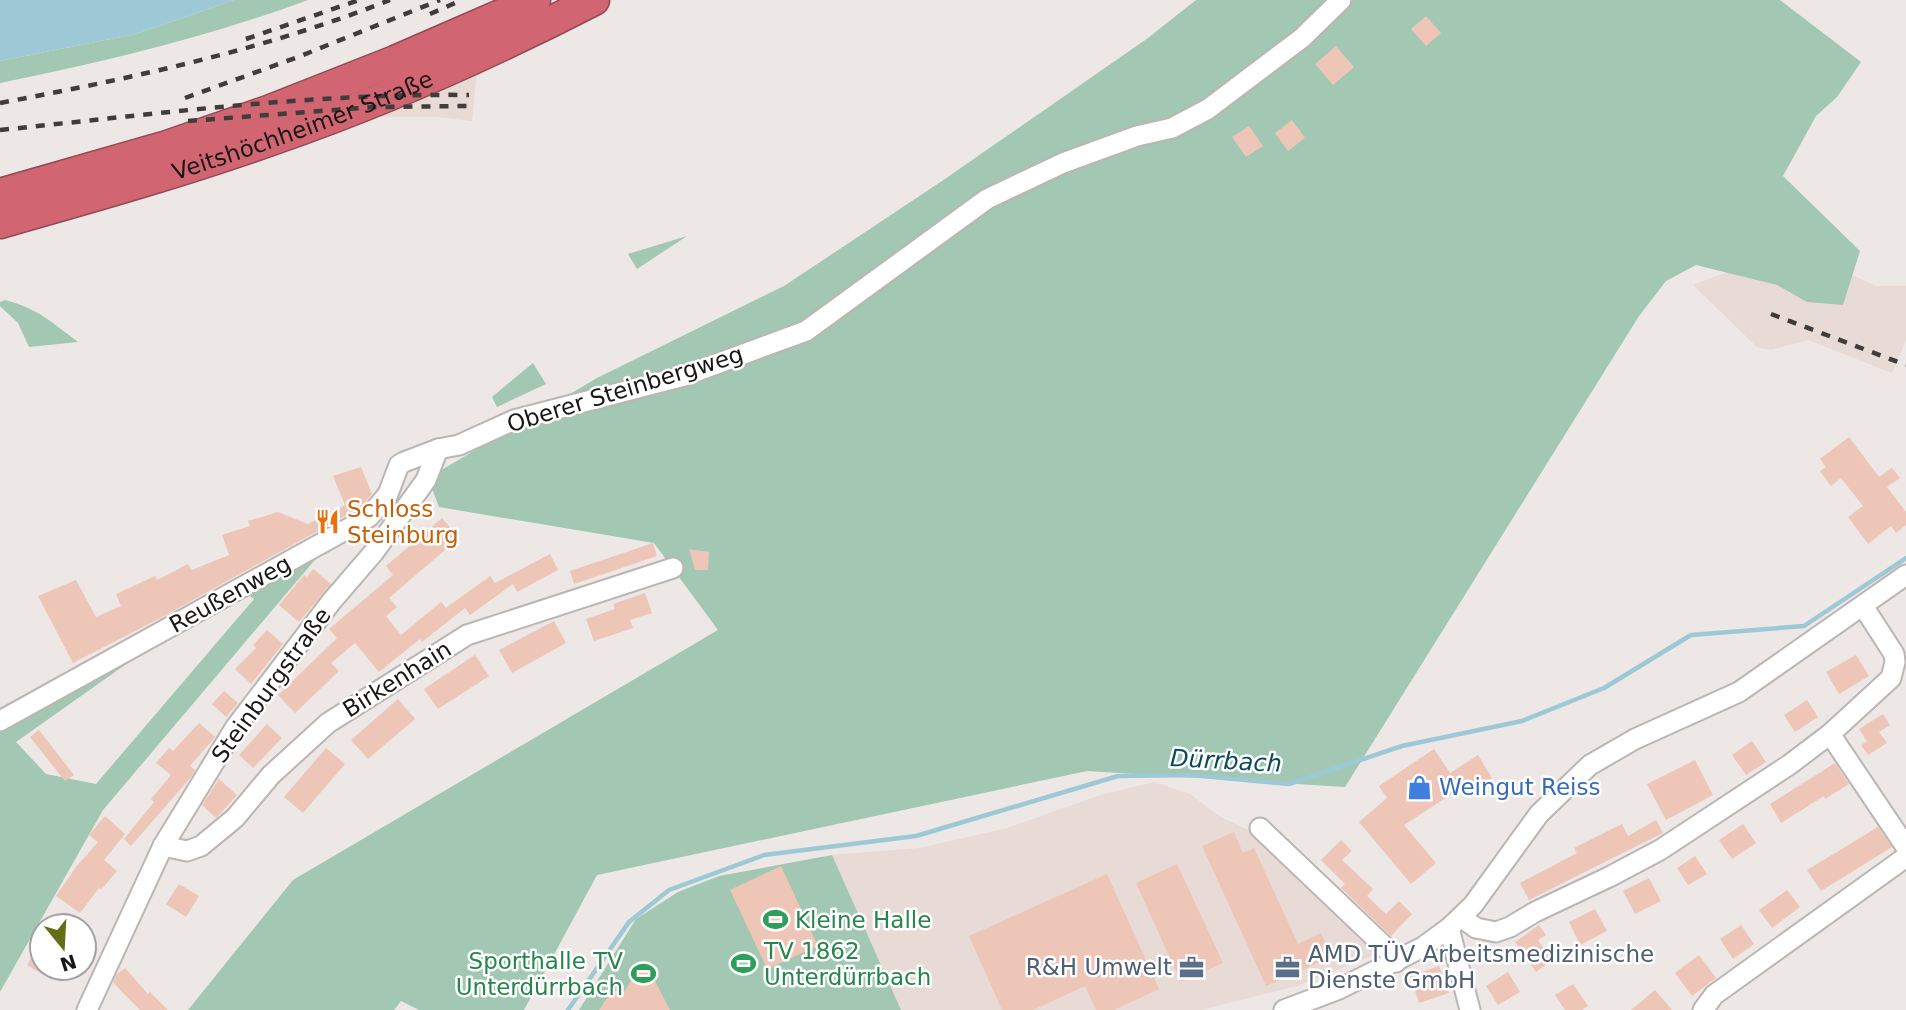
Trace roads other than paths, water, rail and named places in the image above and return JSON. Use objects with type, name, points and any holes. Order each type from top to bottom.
[{"type":"highway","name":"Veitshöchheimer Straße","points":[[0,194],[167,146],[268,111],[395,61],[535,0]]},
{"type":"highway","name":"Veitshöchheimer Straße","points":[[0,223],[174,173],[275,139],[453,68],[537,30],[594,0]]},
{"type":"street","name":"Oberer Steinbergweg","points":[[438,449],[459,445],[514,420],[684,376],[806,331],[987,199],[1063,163],[1137,136],[1172,128],[1208,109],[1302,38],[1341,0]]},
{"type":"street","name":"Reußenweg","points":[[0,721],[369,517],[388,494],[399,465],[438,449]]},
{"type":"street","name":"Steinburgstraße","points":[[87,1010],[163,846],[235,728],[331,602],[374,552],[426,480],[438,449]]},
{"type":"street","name":"Birkenhain","points":[[163,846],[187,851],[201,846],[235,818],[271,775],[328,723],[467,635],[673,568]]},
{"type":"street","points":[[1284,1010],[1339,989],[1423,947],[1455,923],[1473,905],[1539,814],[1590,765],[1635,739],[1739,692],[1906,575]]},
{"type":"street","points":[[1455,923],[1496,932],[1510,927],[1660,850],[1789,765],[1830,734],[1891,678],[1894,669],[1894,654],[1863,606]]},
{"type":"street","points":[[1830,734],[1906,848]]},
{"type":"street","points":[[1260,828],[1385,947],[1396,962]]},
{"type":"street","points":[[1703,1010],[1714,995],[1906,857]]},
{"type":"street","points":[[1455,923],[1470,1010]]},
{"type":"water","points":[[0,0],[234,0],[136,34],[0,61]]},
{"type":"waterway","name":"Dürrbach","points":[[568,1010],[629,922],[669,890],[764,855],[916,836],[1118,776],[1192,775],[1289,784],[1402,746],[1522,721],[1604,688],[1691,635],[1804,626],[1906,558]]},
{"type":"railway","points":[[246,39],[359,0]]},
{"type":"railway","points":[[0,103],[198,61],[295,34],[390,0]]},
{"type":"railway","points":[[185,98],[298,57],[440,0]]},
{"type":"railway","points":[[430,14],[462,0]]},
{"type":"railway","points":[[0,130],[293,101],[469,95]]},
{"type":"railway","points":[[188,121],[374,107],[469,106]]},
{"type":"railway","points":[[1771,314],[1906,365]]},
{"type":"place","name":"Schloss Steinburg","points":[[327,522]]},
{"type":"place","name":"Weingut Reiss","points":[[1419,787]]},
{"type":"place","name":"Kleine Halle","points":[[775,920]]},
{"type":"place","name":"TV 1862 Unterdürrbach","points":[[744,964]]},
{"type":"place","name":"R&H Umwelt","points":[[1192,967]]},
{"type":"place","name":"AMD TÜV Arbeitsmedizinische Dienste GmbH","points":[[1288,967]]},
{"type":"place","name":"Sporthalle TV Unterdürrbach","points":[[643,974]]}]
